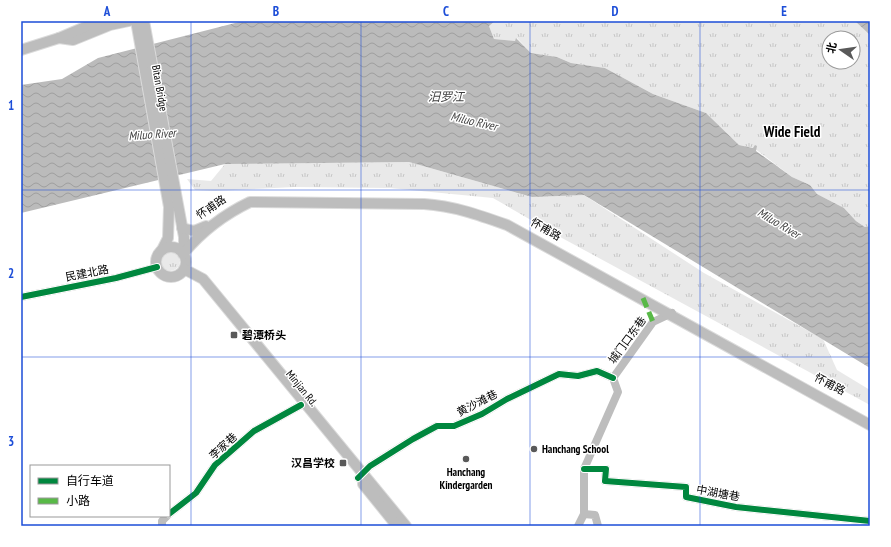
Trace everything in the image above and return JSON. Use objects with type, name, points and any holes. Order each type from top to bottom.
[{"type":"main road","points":[[21,50],[58,38],[98,21]]},
{"type":"main road","points":[[58,38],[73,40],[110,25],[129,21]]},
{"type":"main road","name":"Bitan Bridge","points":[[136,21],[173,206]]},
{"type":"main road","points":[[144,21],[173,206],[182,228],[184,244],[182,252],[186,264],[183,271],[172,277],[167,277],[162,275],[156,265],[156,258],[168,238],[173,206]]},
{"type":"main road","name":"怀甫路","points":[[182,228],[194,231],[206,226],[226,209],[249,198],[426,200],[450,203],[471,208],[510,222],[671,313],[870,419]]},
{"type":"main road","points":[[182,252],[228,212],[250,202],[445,205],[470,211],[507,225],[645,302],[671,313],[870,425]]},
{"type":"main road","points":[[162,250],[171,247],[182,252]]},
{"type":"main road","points":[[183,271],[203,279],[360,476],[406,526]]},
{"type":"main road","name":"Minjian Rd.","points":[[183,271],[199,283],[360,476],[397,526]]},
{"type":"street","points":[[21,293],[156,265]]},
{"type":"street","name":"民建北路","points":[[21,297],[116,278],[156,265]]},
{"type":"street","name":"城门口东巷","points":[[578,526],[584,514],[584,469],[618,392],[613,378],[653,322],[671,313]]},
{"type":"street","name":"黄沙滩巷","points":[[360,476],[413,438],[437,426],[454,426],[461,423],[559,374],[578,376],[597,371],[613,378]]},
{"type":"street","name":"李家巷","points":[[170,513],[196,493],[215,465],[254,431],[301,405]]},
{"type":"street","name":"中湖塘巷","points":[[584,469],[606,469],[605,481],[686,487],[686,497],[736,507],[870,521]]},
{"type":"street","points":[[584,514],[595,515],[598,526]]},
{"type":"street","name":"李家巷","points":[[162,526],[162,521],[166,517]]},
{"type":"green space","points":[[495,21],[855,21],[870,35],[870,226],[865,227],[856,221],[844,208],[817,194],[810,185],[792,177],[754,148],[739,145],[706,113],[653,94],[605,68],[571,63],[557,57],[531,53],[517,38],[515,41],[494,39],[489,26]]},
{"type":"green space","points":[[409,162],[532,197],[584,195],[704,273],[823,339],[837,370],[870,390],[870,405],[562,238],[493,198],[390,188],[294,187],[214,191],[195,190],[187,179],[211,181],[225,164]]},
{"type":"green space","points":[[170,251],[177,254],[180,261],[177,268],[170,271],[163,268],[160,261],[163,254]]},
{"type":"water","name":"汨罗江","points":[[243,21],[495,21],[489,26],[494,39],[515,41],[516,38],[531,53],[557,57],[571,63],[605,68],[653,94],[706,113],[739,145],[753,148],[755,145],[757,146],[756,151],[792,177],[810,185],[817,194],[844,208],[856,221],[865,227],[870,226],[870,368],[584,195],[532,197],[409,162],[225,164],[21,213],[21,85],[62,79],[98,58]]},
{"type":"water","points":[[855,21],[870,21],[870,35],[856,22]]},
{"type":"marked path","points":[[643,298],[653,322]]},
{"type":"cycle path","points":[[21,297],[116,278],[157,267]]},
{"type":"cycle path","points":[[358,478],[370,466],[437,426],[454,426],[482,414],[507,399],[559,374],[578,376],[597,371],[613,378]]},
{"type":"cycle path","points":[[170,513],[196,493],[215,465],[254,431],[301,405]]},
{"type":"cycle path","points":[[584,469],[606,469],[605,481],[686,487],[686,497],[736,507],[870,521]]},
{"type":"place","name":"碧潭桥头","points":[[234,335]]},
{"type":"place","name":"Hanchang School","points":[[534,449]]},
{"type":"place","name":"Hanchang Kindergarden","points":[[466,459]]},
{"type":"place","name":"汉昌学校","points":[[343,463]]},
{"type":"district","name":"Wide Field","points":[[792,131]]},
{"type":"water label","name":"Miluo River","points":[[474,121]]},
{"type":"water label","name":"Miluo River","points":[[152,134]]},
{"type":"water label","name":"Miluo River","points":[[779,223]]}]
